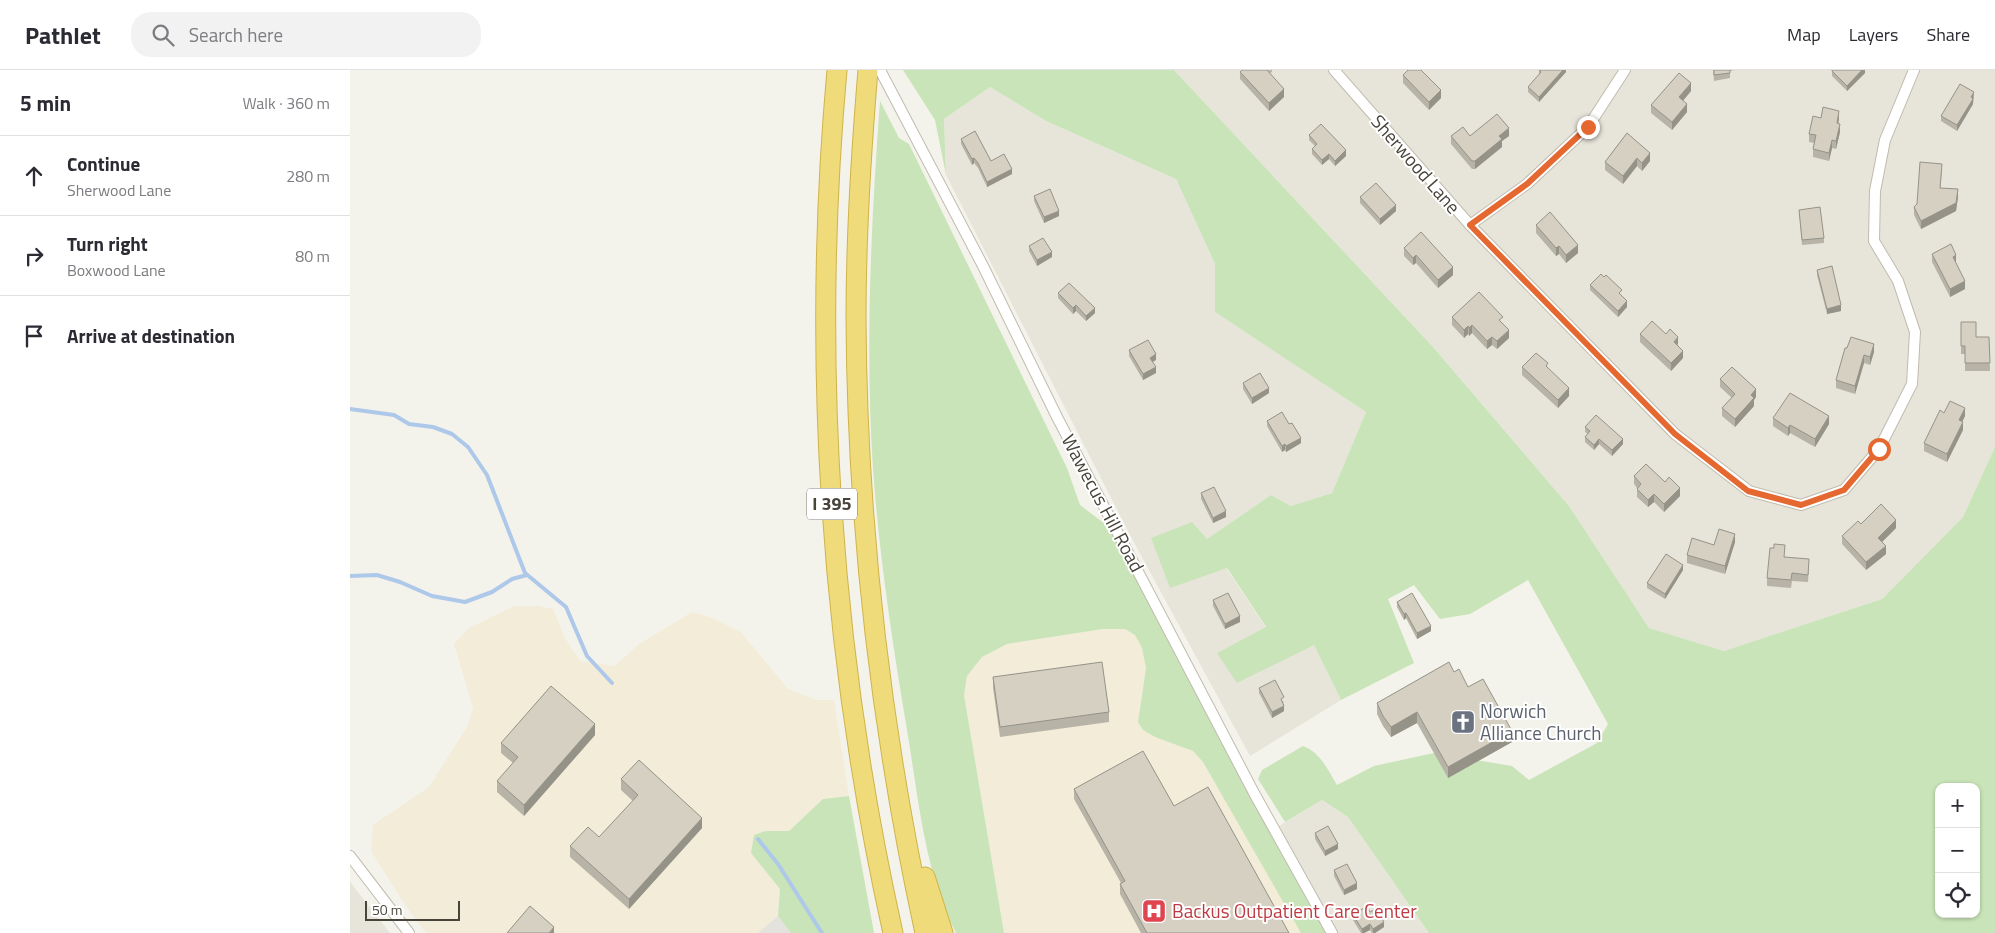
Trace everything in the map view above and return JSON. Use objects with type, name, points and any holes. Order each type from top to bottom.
[{"type":"highway","name":"I 395","points":[[837,70],[829,174],[826,286],[827,403],[833,512],[845,644],[857,734],[873,835],[893,933]]},
{"type":"highway","name":"I 395","points":[[868,70],[861,162],[857,284],[860,457],[878,654],[900,805],[925,933]]},
{"type":"highway","points":[[900,805],[912,832],[943,933]]},
{"type":"street","name":"Wawecus Hill Road","points":[[880,70],[983,266],[1057,417],[1250,786],[1332,933]]},
{"type":"street","name":"Sherwood Lane","points":[[1334,70],[1470,225],[1675,434],[1748,491],[1801,505],[1844,490],[1879,449],[1912,384],[1915,332],[1898,281],[1874,240],[1875,191],[1885,140],[1914,70]]},
{"type":"street","points":[[1470,225],[1527,184],[1588,127],[1625,70]]},
{"type":"street","points":[[350,856],[409,933]]},
{"type":"shaded area","points":[[1174,70],[1995,70],[1995,447],[1963,517],[1882,599],[1724,651],[1649,628],[1569,506],[1433,347]]},
{"type":"shaded area","points":[[990,87],[1046,121],[1176,179],[1215,264],[1215,312],[1366,412],[1332,493],[1291,506],[1271,495],[1207,539],[1266,628],[1217,653],[1314,645],[1341,700],[1250,756],[1131,537],[946,175],[944,119]]},
{"type":"shaded area","points":[[514,606],[539,606],[553,609],[565,638],[580,661],[615,666],[639,644],[692,612],[713,618],[741,632],[788,689],[817,700],[834,700],[849,796],[823,799],[789,831],[766,831],[751,853],[780,889],[778,916],[758,933],[426,933],[405,905],[371,851],[373,825],[429,787],[468,725],[473,708],[454,644],[469,628]]},
{"type":"shaded area","points":[[1103,629],[1125,629],[1135,635],[1142,648],[1146,668],[1138,722],[1143,730],[1155,737],[1193,751],[1203,762],[1302,933],[1004,933],[964,695],[967,676],[982,657],[1007,644]]},
{"type":"shaded area","points":[[1322,800],[1348,817],[1429,933],[1333,933],[1274,829]]},
{"type":"shaded area","points":[[350,882],[390,933],[350,933]]},
{"type":"shaded area","points":[[778,916],[791,933],[758,933]]},
{"type":"green space","points":[[903,70],[1174,70],[1433,347],[1569,506],[1649,628],[1724,651],[1882,599],[1963,517],[1995,447],[1995,933],[1429,933],[1348,817],[1322,800],[1285,822],[1258,779],[1262,770],[1303,746],[1319,757],[1337,785],[1374,766],[1434,753],[1512,766],[1529,780],[1597,743],[1608,724],[1528,580],[1470,614],[1440,619],[1414,585],[1388,599],[1414,663],[1341,700],[1314,645],[1237,683],[1217,653],[1266,627],[1227,568],[1170,588],[1151,538],[1192,522],[1207,539],[1271,495],[1291,506],[1332,493],[1366,412],[1215,312],[1215,264],[1176,179],[1046,121],[990,87],[944,119],[946,175],[935,120]]},
{"type":"green space","points":[[880,101],[899,138],[909,144],[1067,468],[1080,505],[1109,527],[1330,933],[1301,933],[1203,762],[1193,751],[1155,737],[1143,730],[1138,722],[1146,668],[1142,648],[1135,635],[1125,629],[1103,629],[1007,644],[982,657],[967,676],[964,695],[1004,933],[956,933],[935,881],[924,837],[882,565],[873,469],[869,331],[874,193]]},
{"type":"green space","points":[[849,796],[874,933],[791,933],[778,916],[780,889],[751,853],[754,835],[766,831],[789,831],[823,799]]},
{"type":"building","points":[[1242,70],[1267,70],[1284,89],[1269,103],[1240,72]]},
{"type":"building","points":[[1408,70],[1421,70],[1441,90],[1429,102],[1403,75]]},
{"type":"building","points":[[1539,70],[1563,70],[1539,97],[1528,87],[1541,72]]},
{"type":"building","points":[[1714,70],[1730,70],[1730,73],[1714,75]]},
{"type":"building","points":[[1832,70],[1862,70],[1847,86]]},
{"type":"building","points":[[1679,73],[1691,83],[1679,97],[1687,104],[1672,122],[1651,105]]},
{"type":"building","points":[[1960,84],[1974,92],[1971,97],[1973,99],[1957,125],[1941,116]]},
{"type":"building","points":[[1823,107],[1839,111],[1837,123],[1840,124],[1836,141],[1832,140],[1829,153],[1813,149],[1816,135],[1809,134],[1813,116],[1821,118]]},
{"type":"building","points":[[1497,114],[1509,128],[1499,136],[1502,139],[1475,161],[1472,161],[1451,136],[1463,127],[1470,136]]},
{"type":"building","points":[[1321,124],[1346,150],[1335,161],[1329,154],[1322,160],[1312,149],[1317,144],[1309,135]]},
{"type":"building","points":[[975,131],[991,161],[1004,154],[1012,169],[987,182],[978,163],[974,158],[972,159],[961,139]]},
{"type":"building","points":[[1627,133],[1650,153],[1642,163],[1637,158],[1623,176],[1605,162]]},
{"type":"building","points":[[1920,162],[1942,164],[1940,188],[1958,189],[1956,203],[1921,221],[1914,207],[1917,204]]},
{"type":"building","points":[[1376,183],[1396,205],[1380,219],[1360,197]]},
{"type":"building","points":[[1050,189],[1059,211],[1044,217],[1034,196]]},
{"type":"building","points":[[1820,207],[1824,238],[1802,240],[1799,210]]},
{"type":"building","points":[[1550,212],[1578,245],[1566,255],[1559,246],[1556,248],[1536,225]]},
{"type":"building","points":[[1421,232],[1453,267],[1438,280],[1416,255],[1413,258],[1404,248]]},
{"type":"building","points":[[1043,238],[1052,252],[1037,260],[1029,246]]},
{"type":"building","points":[[1951,244],[1956,255],[1953,257],[1965,281],[1950,289],[1932,254]]},
{"type":"building","points":[[1832,266],[1841,305],[1827,309],[1817,270]]},
{"type":"building","points":[[1601,274],[1604,277],[1606,275],[1622,290],[1619,293],[1627,301],[1618,311],[1590,285]]},
{"type":"building","points":[[1069,283],[1095,308],[1086,316],[1076,305],[1073,308],[1058,293]]},
{"type":"building","points":[[1479,292],[1503,317],[1499,320],[1509,330],[1497,341],[1492,337],[1487,341],[1472,325],[1464,330],[1452,317]]},
{"type":"building","points":[[1652,321],[1666,334],[1670,329],[1678,337],[1674,342],[1683,351],[1671,363],[1640,334]]},
{"type":"building","points":[[1961,322],[1976,322],[1976,337],[1989,337],[1990,363],[1965,363],[1965,346],[1961,346]]},
{"type":"building","points":[[1851,337],[1874,344],[1870,357],[1864,355],[1855,386],[1836,380],[1845,348],[1847,348]]},
{"type":"building","points":[[1148,340],[1156,354],[1150,358],[1156,367],[1143,374],[1129,350]]},
{"type":"building","points":[[1536,353],[1548,363],[1546,366],[1569,388],[1558,400],[1522,367]]},
{"type":"building","points":[[1732,367],[1756,389],[1751,395],[1754,398],[1735,419],[1722,408],[1735,394],[1720,379]]},
{"type":"building","points":[[1260,373],[1269,388],[1252,398],[1243,383]]},
{"type":"building","points":[[1790,393],[1829,416],[1815,439],[1790,425],[1788,428],[1773,418]]},
{"type":"building","points":[[1950,401],[1965,408],[1959,420],[1963,422],[1947,454],[1924,443],[1940,410],[1944,413]]},
{"type":"building","points":[[1282,412],[1289,424],[1292,423],[1301,438],[1286,446],[1285,444],[1282,446],[1267,421]]},
{"type":"building","points":[[1596,415],[1623,439],[1612,450],[1599,439],[1594,445],[1585,437],[1590,431],[1585,427]]},
{"type":"building","points":[[1646,464],[1665,482],[1669,477],[1680,488],[1664,504],[1654,494],[1648,500],[1637,489],[1641,484],[1634,476]]},
{"type":"building","points":[[1214,487],[1226,511],[1213,518],[1201,493]]},
{"type":"building","points":[[1881,504],[1896,520],[1878,538],[1886,546],[1866,562],[1842,536],[1858,521],[1861,524]]},
{"type":"building","points":[[1719,529],[1735,534],[1725,566],[1687,555],[1692,538],[1714,545]]},
{"type":"building","points":[[1774,544],[1785,545],[1784,557],[1809,559],[1808,575],[1792,573],[1791,580],[1767,578],[1770,548],[1774,548]]},
{"type":"building","points":[[1666,554],[1683,565],[1665,594],[1647,583]]},
{"type":"building","points":[[1228,593],[1240,616],[1225,624],[1213,600]]},
{"type":"building","points":[[1412,593],[1431,626],[1417,633],[1406,613],[1404,614],[1397,602]]},
{"type":"building","points":[[1102,662],[1109,712],[1000,727],[993,677]]},
{"type":"building","name":"Norwich Alliance Church","points":[[1449,662],[1454,672],[1459,669],[1468,687],[1483,679],[1512,731],[1448,767],[1417,712],[1391,727],[1377,703]]},
{"type":"building","points":[[1275,680],[1284,697],[1281,699],[1284,706],[1272,712],[1259,688]]},
{"type":"building","points":[[551,686],[595,724],[524,805],[497,781],[518,757],[501,743]]},
{"type":"building","points":[[1143,751],[1174,806],[1208,787],[1289,933],[1147,933],[1120,884],[1125,881],[1074,789]]},
{"type":"building","points":[[639,760],[702,818],[629,899],[570,846],[588,827],[599,837],[638,795],[621,779]]},
{"type":"building","points":[[1328,826],[1338,844],[1325,851],[1315,833]]},
{"type":"building","points":[[1347,864],[1357,883],[1344,890],[1334,870]]},
{"type":"building","points":[[530,906],[554,927],[549,933],[507,933]]},
{"type":"building","points":[[1367,906],[1370,912],[1376,909],[1384,922],[1373,929],[1370,924],[1362,929],[1353,915]]},
{"type":"waterway","points":[[350,409],[394,415],[409,424],[433,427],[452,434],[468,447],[487,475],[525,573],[566,607],[587,656],[612,683]]},
{"type":"waterway","points":[[350,576],[377,575],[400,582],[432,596],[465,602],[492,592],[512,579],[527,575]]},
{"type":"waterway","points":[[758,839],[778,864],[822,933]]},
{"type":"place","name":"Norwich Alliance Church","points":[[1463,722]]},
{"type":"place","name":"Backus Outpatient Care Center","points":[[1154,911]]},
{"type":"route","points":[[1588,127],[1527,184],[1470,225],[1675,434],[1748,491],[1801,505],[1844,490],[1879,449]]}]
